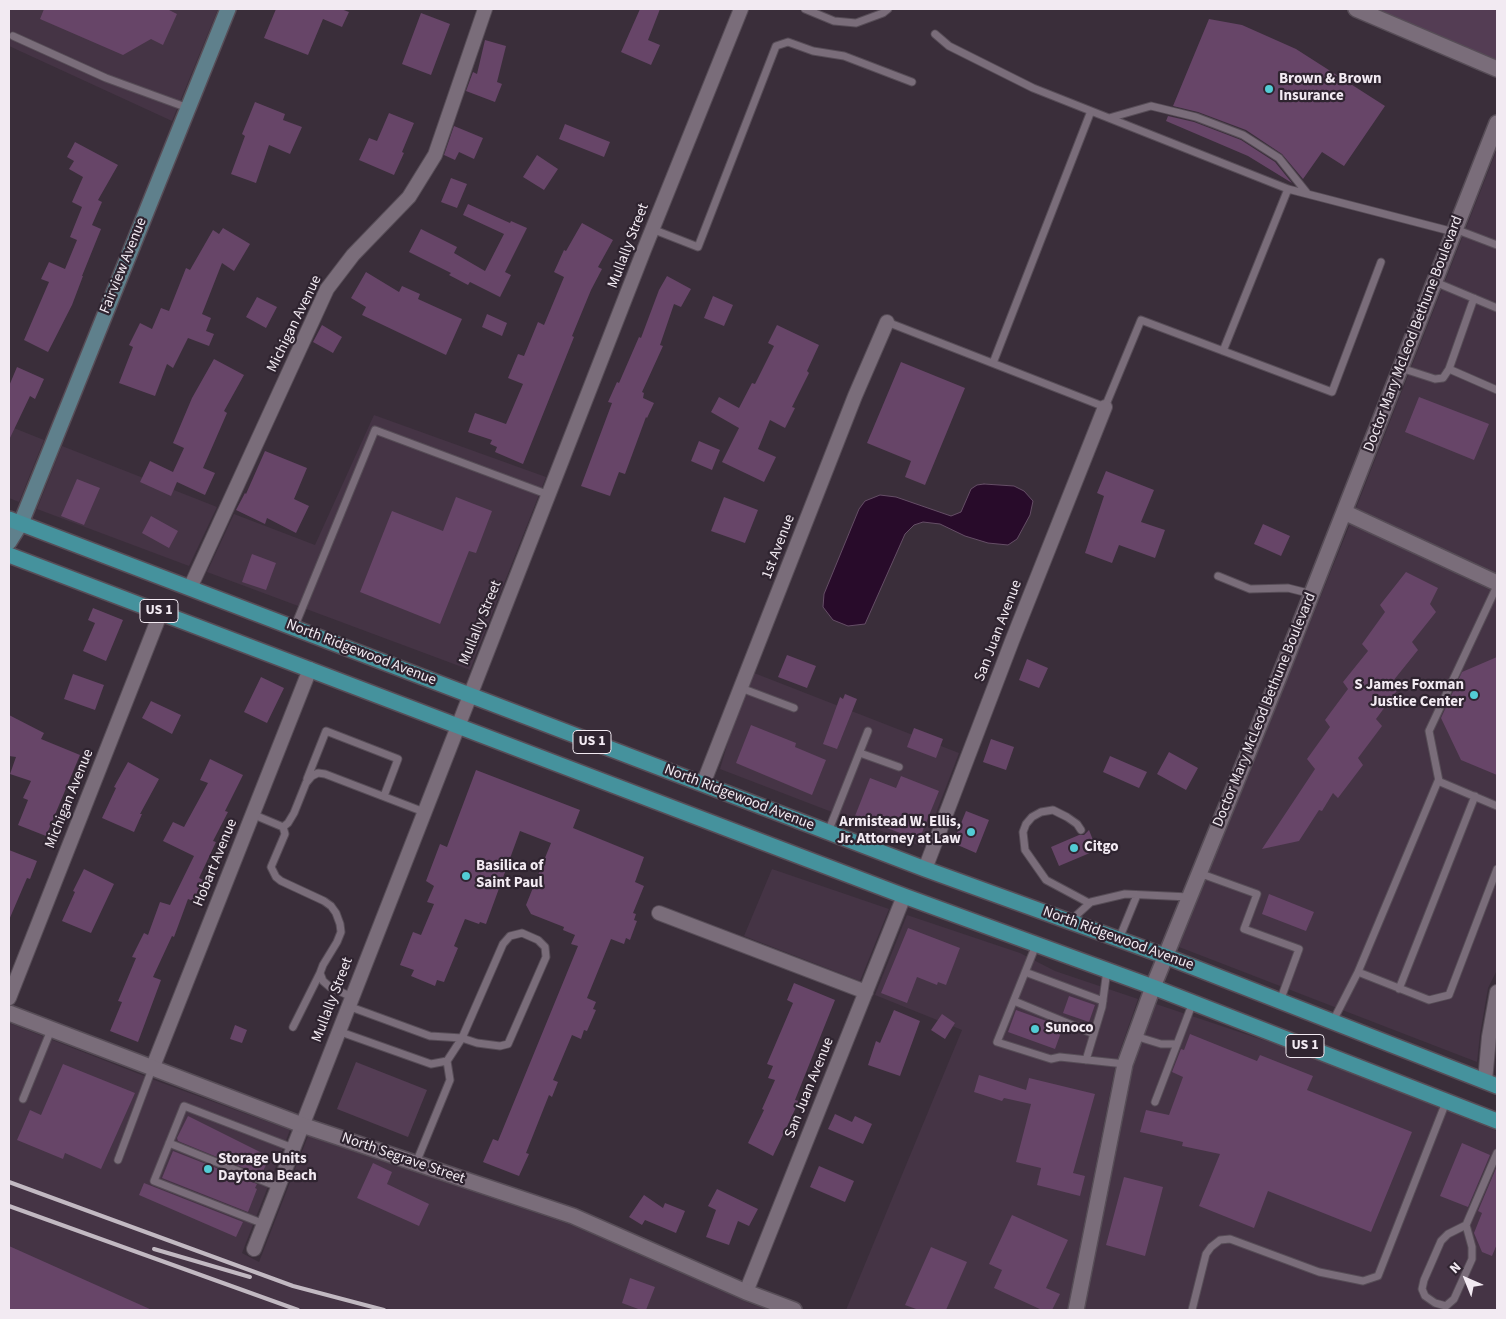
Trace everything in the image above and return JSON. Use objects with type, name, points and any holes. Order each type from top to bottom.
[{"type":"main road","name":"Fairview Avenue","points":[[9,542],[15,521],[228,9]]},
{"type":"main road","name":"North Ridgewood Avenue","points":[[15,521],[828,832],[1165,956],[1491,1083]]},
{"type":"main road","name":"US 1","points":[[9,555],[310,668],[904,896],[1193,1002],[1497,1121]]},
{"type":"street","name":"Michigan Avenue","points":[[190,588],[327,289],[353,255],[409,197],[435,155],[485,9]]},
{"type":"street","name":"Mullally Street","points":[[254,1250],[652,229],[741,9]]},
{"type":"street","points":[[1356,9],[1497,69]]},
{"type":"street","name":"Doctor Mary McLeod Bethune Boulevard","points":[[1076,1310],[1124,1064],[1165,956],[1312,594],[1497,123]]},
{"type":"street","name":"1st Avenue","points":[[704,784],[855,396],[887,322]]},
{"type":"street","name":"San Juan Avenue","points":[[925,868],[1105,406]]},
{"type":"street","points":[[1344,512],[1497,584]]},
{"type":"street","name":"Michigan Avenue","points":[[9,998],[161,612]]},
{"type":"street","name":"Hobart Avenue","points":[[152,1069],[310,668]]},
{"type":"street","name":"San Juan Avenue","points":[[746,1292],[904,896]]},
{"type":"street","points":[[659,913],[866,992]]},
{"type":"street","points":[[1491,1083],[1497,992]]},
{"type":"street","name":"North Segrave Street","points":[[9,1013],[302,1125],[573,1216],[746,1292],[794,1310]]},
{"type":"lane","points":[[805,9],[834,21],[856,23],[883,13],[888,9]]},
{"type":"lane","points":[[935,34],[949,46],[1033,88],[1288,189],[1455,231],[1497,245]]},
{"type":"lane","points":[[13,36],[106,78],[188,108]]},
{"type":"lane","points":[[652,229],[698,247],[776,46],[788,42],[813,51],[844,56],[912,82]]},
{"type":"lane","points":[[1109,118],[1151,106],[1196,117],[1242,135],[1279,158],[1307,194]]},
{"type":"lane","points":[[993,363],[1091,111]]},
{"type":"lane","points":[[1223,351],[1288,189]]},
{"type":"lane","points":[[887,322],[1105,406],[1141,320],[1332,392],[1381,262]]},
{"type":"lane","points":[[1435,282],[1497,308]]},
{"type":"lane","points":[[1401,368],[1434,379],[1444,378],[1474,298]]},
{"type":"lane","points":[[1448,369],[1497,390]]},
{"type":"lane","points":[[294,628],[375,430],[549,496]]},
{"type":"lane","points":[[1218,576],[1250,588],[1288,588],[1312,594]]},
{"type":"lane","points":[[1333,1021],[1358,972],[1439,781],[1429,731],[1497,584]]},
{"type":"lane","points":[[741,688],[794,708]]},
{"type":"lane","points":[[283,828],[294,813],[326,731],[398,758],[384,796]]},
{"type":"lane","points":[[828,832],[868,731]]},
{"type":"lane","points":[[860,753],[899,767]]},
{"type":"lane","points":[[306,783],[312,776],[318,773],[325,774],[424,812]]},
{"type":"lane","points":[[1439,781],[1497,806]]},
{"type":"lane","points":[[1399,989],[1475,796]]},
{"type":"lane","points":[[1080,830],[1077,824],[1053,810],[1041,812],[1032,817],[1026,824],[1023,832],[1025,850],[1046,880],[1089,904]]},
{"type":"lane","points":[[252,814],[283,828],[285,834],[272,861],[272,872],[280,881],[331,906],[340,924],[341,932],[337,942],[323,965],[292,1027]]},
{"type":"lane","points":[[1358,972],[1428,1000],[1449,995],[1497,869]]},
{"type":"lane","points":[[1199,873],[1257,894],[1244,929],[1299,949],[1280,1001]]},
{"type":"lane","points":[[1070,921],[1089,904],[1125,894],[1190,897]]},
{"type":"lane","points":[[1119,939],[1137,895]]},
{"type":"lane","points":[[320,973],[323,981],[350,1001],[430,1036],[462,1038],[477,1043],[500,1046],[508,1044],[546,957],[545,947],[538,940],[522,934],[510,936],[503,944],[462,1038],[447,1061],[450,1080],[416,1163]]},
{"type":"lane","points":[[1036,944],[997,1042],[1051,1060],[1060,1057],[1124,1064]]},
{"type":"lane","points":[[1086,1060],[1103,1001],[1107,970]]},
{"type":"lane","points":[[1025,972],[1103,1001]]},
{"type":"lane","points":[[1014,1001],[1094,1034]]},
{"type":"lane","points":[[1155,1102],[1193,1002]]},
{"type":"lane","points":[[23,1099],[51,1030]]},
{"type":"lane","points":[[338,1031],[431,1064],[447,1061]]},
{"type":"lane","points":[[1135,1036],[1161,1044],[1176,1044]]},
{"type":"lane","points":[[118,1160],[152,1069]]},
{"type":"lane","points":[[1192,1310],[1206,1254],[1220,1240],[1230,1239],[1319,1272],[1363,1281],[1378,1276],[1446,1102]]},
{"type":"lane","points":[[264,1224],[154,1181],[184,1106],[293,1148]]},
{"type":"lane","points":[[169,1143],[278,1188]]},
{"type":"lane","points":[[1466,1225],[1448,1234],[1442,1241],[1424,1280],[1422,1289],[1425,1296],[1435,1303],[1446,1306],[1454,1299],[1472,1259],[1472,1246],[1466,1225],[1497,1153]]},
{"type":"shaded area","points":[[9,9],[218,9],[172,121],[9,46]]},
{"type":"shaded area","points":[[1356,9],[1497,9],[1497,69]]},
{"type":"shaded area","points":[[1497,149],[1497,574],[1356,508]]},
{"type":"shaded area","points":[[374,415],[546,477],[470,670],[207,572],[234,514],[315,545]]},
{"type":"shaded area","points":[[9,426],[44,440],[19,502],[9,498]]},
{"type":"shaded area","points":[[62,446],[217,507],[189,566],[37,509]]},
{"type":"shaded area","points":[[977,485],[1014,486],[1024,491],[1033,501],[1030,515],[1017,539],[1008,545],[988,543],[965,536],[940,524],[923,522],[914,525],[905,534],[865,624],[848,626],[833,620],[823,607],[824,594],[859,509],[865,501],[880,495],[896,497],[951,516],[961,512],[971,489]]},
{"type":"shaded area","points":[[1350,524],[1497,593],[1497,970],[1488,988],[1477,1062],[1179,947]]},
{"type":"shaded area","points":[[749,671],[959,753],[923,847],[720,769]]},
{"type":"shaded area","points":[[772,869],[889,909],[860,981],[744,936]]},
{"type":"shaded area","points":[[907,915],[1020,953],[1055,971],[1138,999],[1116,1062],[1067,1310],[846,1310],[962,1030],[875,995]]},
{"type":"shaded area","points":[[1156,1004],[1284,1047],[1497,1131],[1497,1310],[1085,1310],[1133,1068]]},
{"type":"shaded area","points":[[9,1023],[157,1081],[290,1130],[242,1253],[259,1262],[308,1136],[571,1225],[751,1304],[770,1310],[9,1310]]},
{"type":"shaded area","points":[[356,1062],[427,1090],[408,1137],[337,1109]]},
{"type":"building","points":[[44,9],[167,9],[177,14],[163,45],[151,39],[123,55],[40,19]]},
{"type":"building","points":[[276,9],[341,9],[349,12],[342,27],[323,19],[308,55],[264,38]]},
{"type":"building","points":[[640,9],[660,9],[648,40],[660,45],[651,65],[621,52]]},
{"type":"building","points":[[421,13],[450,24],[431,75],[402,64]]},
{"type":"building","name":"Brown & Brown Insurance","points":[[1209,19],[1242,25],[1296,49],[1385,106],[1344,166],[1322,152],[1303,179],[1282,154],[1246,130],[1198,112],[1173,106]]},
{"type":"building","points":[[485,40],[506,46],[497,82],[502,84],[495,102],[466,91],[473,72],[477,74]]},
{"type":"building","points":[[255,102],[285,114],[283,120],[302,127],[290,154],[269,145],[256,183],[231,174],[245,136],[242,134]]},
{"type":"building","points":[[389,113],[414,123],[394,175],[359,160],[369,138],[377,141]]},
{"type":"building","points":[[1168,116],[1194,122],[1241,140],[1275,162],[1292,183],[1248,156],[1166,121]]},
{"type":"building","points":[[565,124],[610,142],[604,157],[559,139]]},
{"type":"building","points":[[454,126],[483,138],[474,159],[459,152],[455,160],[444,155]]},
{"type":"building","points":[[75,142],[118,165],[98,200],[102,202],[92,225],[101,229],[72,305],[48,352],[24,340],[49,282],[41,279],[49,262],[65,269],[77,240],[70,237],[82,207],[72,202],[83,177],[69,169],[74,161],[67,157]]},
{"type":"building","points":[[537,155],[558,169],[544,190],[523,177]]},
{"type":"building","points":[[451,178],[467,184],[457,208],[441,202]]},
{"type":"building","points":[[468,204],[510,223],[511,221],[527,228],[505,272],[511,275],[500,297],[470,282],[468,285],[449,275],[451,273],[409,252],[421,229],[457,247],[454,253],[485,271],[504,234],[463,215]]},
{"type":"building","points":[[582,223],[613,240],[598,267],[602,269],[572,336],[574,337],[523,464],[495,452],[497,447],[490,444],[492,440],[468,432],[475,413],[506,424],[523,384],[508,378],[518,354],[524,356],[538,322],[544,325],[564,277],[554,272],[564,250],[566,251]]},
{"type":"building","points":[[223,228],[250,244],[234,271],[222,263],[202,314],[211,318],[206,331],[214,334],[209,346],[188,338],[173,368],[167,364],[155,396],[119,383],[133,347],[129,345],[140,323],[152,329],[161,308],[169,311],[186,268],[190,270],[213,230],[219,234]]},
{"type":"building","points":[[366,272],[399,292],[402,286],[420,294],[418,299],[462,319],[446,355],[362,315],[366,307],[351,298]]},
{"type":"building","points":[[667,276],[691,289],[681,307],[674,304],[660,345],[663,346],[642,392],[644,393],[643,398],[654,403],[646,417],[625,474],[619,472],[610,496],[581,486],[612,403],[608,402],[617,382],[619,383],[639,337],[641,338],[659,290]]},
{"type":"building","points":[[713,296],[733,305],[724,326],[704,318]]},
{"type":"building","points":[[257,297],[277,307],[266,328],[246,317]]},
{"type":"building","points":[[487,314],[507,323],[502,336],[482,327]]},
{"type":"building","points":[[322,325],[342,337],[333,353],[313,342]]},
{"type":"building","points":[[777,325],[819,345],[807,371],[809,373],[792,407],[795,408],[785,428],[770,420],[758,449],[776,457],[764,482],[722,462],[739,428],[711,412],[719,397],[739,408],[752,383],[755,384],[774,346],[768,343]]},
{"type":"building","points":[[214,359],[244,375],[224,411],[227,413],[203,468],[215,473],[205,495],[177,482],[171,496],[140,482],[150,461],[173,472],[184,448],[173,443],[192,398]]},
{"type":"building","points":[[901,362],[965,388],[925,485],[905,477],[911,461],[867,443]]},
{"type":"building","points":[[17,367],[44,379],[35,399],[30,396],[9,440],[9,386]]},
{"type":"building","points":[[1419,397],[1489,424],[1474,460],[1405,432]]},
{"type":"building","points":[[699,441],[720,450],[712,470],[691,461]]},
{"type":"building","points":[[265,451],[307,468],[294,499],[309,506],[296,533],[267,518],[265,524],[236,510],[246,494]]},
{"type":"building","points":[[1106,471],[1154,490],[1141,522],[1165,530],[1155,558],[1119,545],[1112,563],[1085,553],[1104,496],[1097,493]]},
{"type":"building","points":[[77,479],[100,488],[84,525],[61,516]]},
{"type":"building","points":[[456,497],[492,511],[476,553],[469,551],[440,624],[360,592],[392,511],[443,531]]},
{"type":"building","points":[[724,497],[758,510],[745,543],[711,531]]},
{"type":"building","points":[[151,516],[178,531],[169,548],[142,533]]},
{"type":"building","points":[[1263,524],[1290,536],[1281,556],[1254,544]]},
{"type":"building","points":[[252,554],[276,563],[266,590],[242,582]]},
{"type":"building","points":[[1406,572],[1438,588],[1430,604],[1436,612],[1412,642],[1418,650],[1393,681],[1399,688],[1376,719],[1382,726],[1358,758],[1363,765],[1338,798],[1333,793],[1322,811],[1319,810],[1299,841],[1262,849],[1315,769],[1307,759],[1330,727],[1325,720],[1348,689],[1343,682],[1368,651],[1362,644],[1385,612],[1380,605]]},
{"type":"building","points":[[93,608],[123,620],[106,661],[83,651],[95,623],[88,620]]},
{"type":"building","points":[[787,655],[816,666],[807,688],[778,677]]},
{"type":"building","name":"S James Foxman Justice Center","points":[[1497,657],[1497,775],[1461,760],[1441,718],[1462,672]]},
{"type":"building","points":[[1027,659],[1048,668],[1039,688],[1019,680]]},
{"type":"building","points":[[73,674],[104,685],[95,710],[64,699]]},
{"type":"building","points":[[261,677],[284,688],[267,723],[244,712]]},
{"type":"building","points":[[845,694],[857,699],[837,749],[823,744],[840,697],[843,699]]},
{"type":"building","points":[[151,701],[181,715],[172,734],[142,718]]},
{"type":"building","points":[[9,715],[44,733],[41,739],[80,755],[46,836],[18,825],[28,800],[23,798],[31,781],[10,774],[16,757],[9,756]]},
{"type":"building","points":[[751,725],[796,743],[795,747],[826,760],[812,795],[736,763]]},
{"type":"building","points":[[914,728],[943,739],[936,758],[907,747]]},
{"type":"building","points":[[991,739],[1014,747],[1006,770],[983,762]]},
{"type":"building","points":[[1169,752],[1198,768],[1186,790],[1157,774]]},
{"type":"building","points":[[1110,756],[1147,772],[1139,788],[1103,772]]},
{"type":"building","points":[[210,759],[243,775],[225,811],[228,812],[213,841],[216,842],[199,878],[203,880],[193,901],[188,899],[174,937],[172,936],[153,977],[161,980],[138,1042],[110,1031],[122,1002],[118,1001],[136,958],[132,957],[144,933],[148,935],[160,902],[170,905],[194,856],[163,841],[173,822],[184,827],[208,783],[200,780]]},
{"type":"building","points":[[128,762],[159,779],[140,814],[142,814],[134,832],[102,818],[116,788],[114,787]]},
{"type":"building","points":[[476,770],[580,810],[573,828],[644,857],[635,882],[644,886],[633,913],[636,914],[634,920],[637,921],[630,940],[626,938],[624,944],[611,939],[587,998],[596,1002],[593,1009],[596,1010],[587,1031],[584,1030],[581,1039],[572,1035],[553,1080],[558,1082],[552,1097],[549,1095],[526,1153],[529,1154],[519,1176],[483,1162],[493,1139],[498,1141],[578,946],[571,944],[575,935],[563,930],[564,927],[531,914],[526,905],[551,843],[520,831],[486,924],[480,922],[479,924],[465,919],[454,946],[458,948],[444,982],[437,980],[435,986],[411,976],[414,970],[400,965],[413,932],[421,935],[434,904],[427,902],[434,886],[426,881],[440,844],[447,847]]},
{"type":"building","points":[[901,776],[939,791],[919,840],[855,816],[870,778],[896,788]]},
{"type":"building","name":"Armistead W. Ellis, Jr. Attorney at Law","points":[[966,811],[989,820],[976,853],[953,843]]},
{"type":"building","name":"Citgo","points":[[1089,830],[1097,850],[1059,866],[1051,847],[1079,835],[1084,835]]},
{"type":"building","points":[[9,850],[37,861],[30,879],[27,878],[9,920]]},
{"type":"building","points":[[84,869],[114,884],[91,933],[62,921],[75,892],[73,891]]},
{"type":"building","points":[[1269,894],[1314,912],[1306,931],[1262,914]]},
{"type":"building","points":[[908,928],[960,948],[946,985],[938,982],[937,985],[917,977],[907,1003],[881,993]]},
{"type":"building","points":[[794,983],[835,1000],[795,1100],[799,1101],[773,1156],[748,1143],[764,1110],[762,1109],[775,1080],[768,1078],[773,1066],[767,1064],[793,1003],[787,1000]]},
{"type":"building","points":[[1069,996],[1095,1005],[1089,1022],[1063,1013]]},
{"type":"building","points":[[894,1010],[920,1021],[900,1076],[868,1065],[876,1041],[880,1043]]},
{"type":"building","name":"Sunoco","points":[[1016,1010],[1063,1027],[1055,1049],[1008,1032]]},
{"type":"building","points":[[942,1014],[955,1023],[945,1039],[931,1030]]},
{"type":"building","points":[[235,1025],[247,1030],[242,1043],[230,1039]]},
{"type":"building","points":[[1190,1034],[1257,1061],[1260,1055],[1313,1076],[1307,1090],[1412,1132],[1371,1232],[1268,1191],[1254,1228],[1199,1206],[1220,1154],[1182,1146],[1183,1142],[1140,1132],[1146,1110],[1169,1115],[1183,1077],[1172,1072],[1181,1049],[1184,1050]]},
{"type":"building","points":[[63,1064],[135,1093],[101,1169],[65,1153],[63,1159],[17,1140],[30,1110],[41,1115]]},
{"type":"building","points":[[979,1075],[1026,1090],[1029,1078],[1095,1094],[1073,1173],[1085,1176],[1080,1196],[1037,1185],[1041,1168],[1016,1162],[1031,1104],[1004,1098],[1002,1101],[974,1092]]},
{"type":"building","points":[[835,1114],[852,1122],[855,1116],[872,1124],[863,1144],[828,1129]]},
{"type":"building","points":[[188,1116],[270,1157],[261,1175],[178,1141],[177,1138]]},
{"type":"building","points":[[1462,1143],[1490,1155],[1468,1207],[1440,1196]]},
{"type":"building","points":[[173,1151],[257,1184],[255,1188],[257,1189],[248,1212],[162,1178]]},
{"type":"building","points":[[373,1163],[392,1172],[387,1184],[429,1204],[419,1226],[357,1198]]},
{"type":"building","points":[[819,1166],[854,1181],[845,1202],[810,1187]]},
{"type":"building","points":[[1497,1166],[1497,1244],[1492,1256],[1482,1252],[1474,1233],[1482,1213],[1478,1211]]},
{"type":"building","points":[[1124,1177],[1163,1187],[1145,1256],[1106,1245]]},
{"type":"building","points":[[144,1183],[243,1222],[236,1237],[139,1195]]},
{"type":"building","points":[[717,1189],[758,1209],[749,1226],[738,1221],[729,1245],[706,1237],[716,1210],[708,1206]]},
{"type":"building","points":[[644,1195],[663,1208],[665,1203],[685,1211],[676,1233],[645,1220],[642,1225],[629,1217]]},
{"type":"building","points":[[1012,1215],[1068,1240],[1046,1288],[1060,1294],[1052,1310],[1042,1310],[994,1288],[1002,1270],[989,1264]]},
{"type":"building","points":[[9,1246],[152,1310],[9,1310]]},
{"type":"building","points":[[931,1247],[967,1262],[946,1310],[919,1310],[905,1305]]},
{"type":"building","points":[[630,1278],[655,1287],[646,1310],[622,1303]]},
{"type":"railway","points":[[9,1182],[293,1286],[384,1310]]},
{"type":"railway","points":[[9,1206],[298,1310]]},
{"type":"railway","points":[[154,1249],[250,1277]]},
{"type":"place","name":"Brown & Brown Insurance","points":[[1269,89]]},
{"type":"place","name":"S James Foxman Justice Center","points":[[1474,695]]},
{"type":"place","name":"Armistead W. Ellis, Jr. Attorney at Law","points":[[971,832]]},
{"type":"place","name":"Citgo","points":[[1074,848]]},
{"type":"place","name":"Basilica of Saint Paul","points":[[466,876]]},
{"type":"place","name":"Sunoco","points":[[1035,1029]]},
{"type":"place","name":"Storage Units Daytona Beach","points":[[208,1169]]}]
